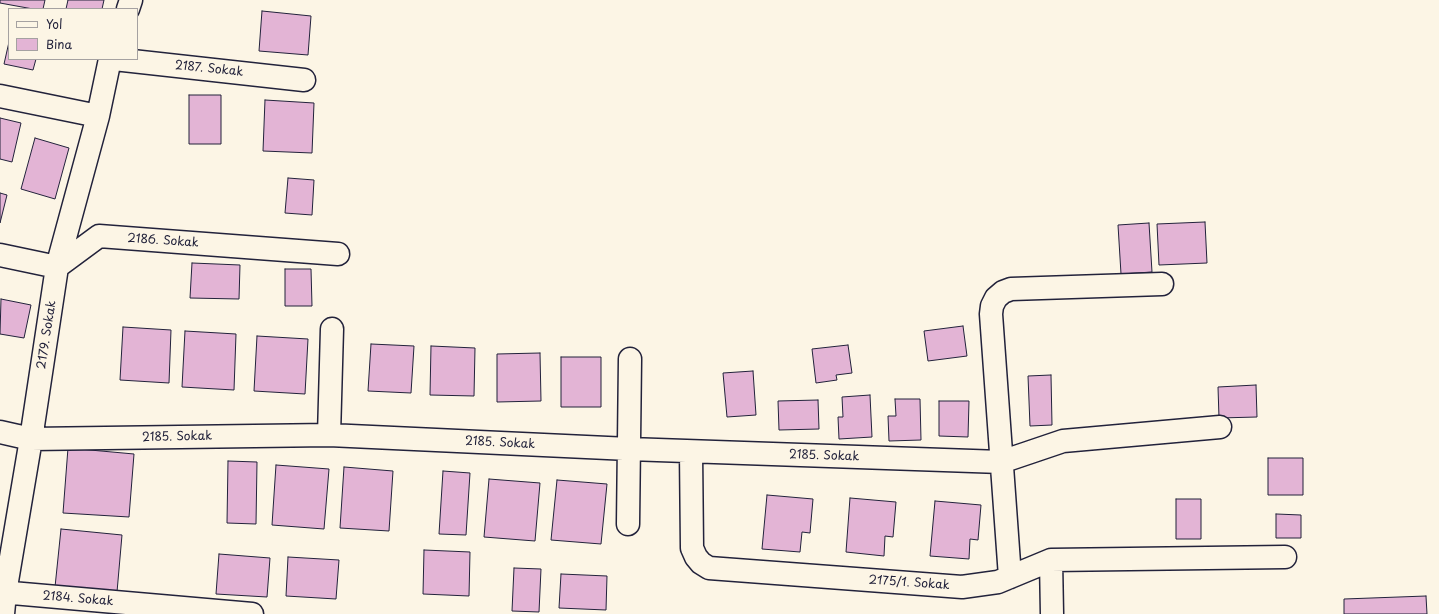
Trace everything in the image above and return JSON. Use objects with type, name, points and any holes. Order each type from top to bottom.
[{"type":"street","name":"2179. Sokak","points":[[3,600],[31,439],[57,266],[98,116],[110,60]]},
{"type":"street","name":"2187. Sokak","points":[[123,60],[304,80]]},
{"type":"street","points":[[0,96],[98,116]]},
{"type":"street","name":"2186. Sokak","points":[[57,266],[99,236],[338,254]]},
{"type":"street","points":[[0,255],[57,266]]},
{"type":"street","points":[[1010,577],[991,314],[992,306],[996,298],[1003,292],[1011,289],[1162,284]]},
{"type":"street","points":[[330,434],[332,329]]},
{"type":"street","points":[[628,524],[630,359]]},
{"type":"street","points":[[1001,462],[1063,440],[1220,427]]},
{"type":"street","name":"2185. Sokak","points":[[0,432],[31,439],[330,434],[691,452],[1001,462]]},
{"type":"street","name":"2175/1. Sokak","points":[[691,452],[692,548],[699,560],[709,568],[962,587],[985,584],[1010,577],[1051,560]]},
{"type":"street","points":[[1052,614],[1051,560],[1285,557]]},
{"type":"street","name":"2184. Sokak","points":[[3,600],[252,614]]},
{"type":"building","points":[[0,0],[45,0],[43,8],[28,8],[0,3]]},
{"type":"building","points":[[68,0],[104,0],[102,8],[66,8]]},
{"type":"building","points":[[262,11],[311,16],[308,55],[259,51]]},
{"type":"building","points":[[8,46],[8,60],[36,60],[33,70],[4,64]]},
{"type":"building","points":[[189,95],[221,95],[221,144],[189,144]]},
{"type":"building","points":[[265,100],[314,103],[312,153],[263,151]]},
{"type":"building","points":[[0,118],[21,123],[12,162],[0,159]]},
{"type":"building","points":[[35,138],[69,148],[55,199],[21,189]]},
{"type":"building","points":[[288,178],[314,180],[312,215],[285,213]]},
{"type":"building","points":[[0,193],[7,195],[0,223]]},
{"type":"building","points":[[1205,222],[1207,263],[1159,265],[1157,224]]},
{"type":"building","points":[[1149,223],[1152,272],[1121,274],[1118,225]]},
{"type":"building","points":[[192,263],[240,265],[239,299],[190,298]]},
{"type":"building","points":[[285,269],[311,269],[312,306],[285,306]]},
{"type":"building","points":[[1,299],[31,305],[24,338],[0,334]]},
{"type":"building","points":[[963,326],[967,356],[928,361],[924,331]]},
{"type":"building","points":[[123,327],[171,330],[169,383],[120,380]]},
{"type":"building","points":[[185,331],[236,334],[234,390],[182,387]]},
{"type":"building","points":[[257,336],[308,339],[305,394],[254,391]]},
{"type":"building","points":[[371,344],[414,346],[411,393],[368,391]]},
{"type":"building","points":[[848,345],[852,373],[836,375],[837,380],[816,383],[812,349]]},
{"type":"building","points":[[431,346],[475,348],[474,396],[430,395]]},
{"type":"building","points":[[540,353],[541,401],[497,402],[497,354]]},
{"type":"building","points":[[561,357],[601,357],[601,407],[561,407]]},
{"type":"building","points":[[753,371],[756,415],[727,417],[723,373]]},
{"type":"building","points":[[1051,375],[1052,425],[1030,426],[1028,376]]},
{"type":"building","points":[[1256,385],[1257,417],[1219,418],[1218,387]]},
{"type":"building","points":[[870,395],[872,437],[839,439],[838,417],[843,417],[842,397]]},
{"type":"building","points":[[895,399],[920,399],[921,440],[889,441],[888,416],[896,416]]},
{"type":"building","points":[[818,400],[819,429],[779,430],[778,401]]},
{"type":"building","points":[[939,401],[969,401],[968,437],[939,436]]},
{"type":"building","points":[[68,448],[134,454],[129,517],[63,513]]},
{"type":"building","points":[[1268,458],[1303,458],[1303,495],[1268,495]]},
{"type":"building","points":[[228,461],[257,462],[256,524],[227,523]]},
{"type":"building","points":[[276,465],[329,469],[324,529],[272,525]]},
{"type":"building","points":[[344,467],[393,471],[389,531],[340,528]]},
{"type":"building","points":[[443,471],[470,473],[466,535],[439,534]]},
{"type":"building","points":[[489,479],[540,483],[535,541],[484,537]]},
{"type":"building","points":[[557,480],[607,484],[601,544],[551,540]]},
{"type":"building","points":[[767,495],[813,499],[810,533],[802,532],[800,552],[762,549]]},
{"type":"building","points":[[850,498],[896,502],[893,537],[885,536],[884,556],[846,552]]},
{"type":"building","points":[[1176,499],[1201,499],[1201,539],[1176,539]]},
{"type":"building","points":[[935,501],[981,505],[978,540],[970,539],[969,559],[930,556]]},
{"type":"building","points":[[1276,514],[1301,515],[1301,538],[1276,538]]},
{"type":"building","points":[[61,529],[122,535],[117,592],[55,587]]},
{"type":"building","points":[[424,550],[470,552],[469,596],[423,594]]},
{"type":"building","points":[[219,554],[270,558],[267,597],[216,594]]},
{"type":"building","points":[[288,557],[339,560],[336,599],[286,596]]},
{"type":"building","points":[[514,568],[541,569],[539,612],[512,611]]},
{"type":"building","points":[[561,574],[607,576],[606,610],[559,608]]},
{"type":"building","points":[[1426,596],[1427,614],[1344,614],[1344,599]]}]
